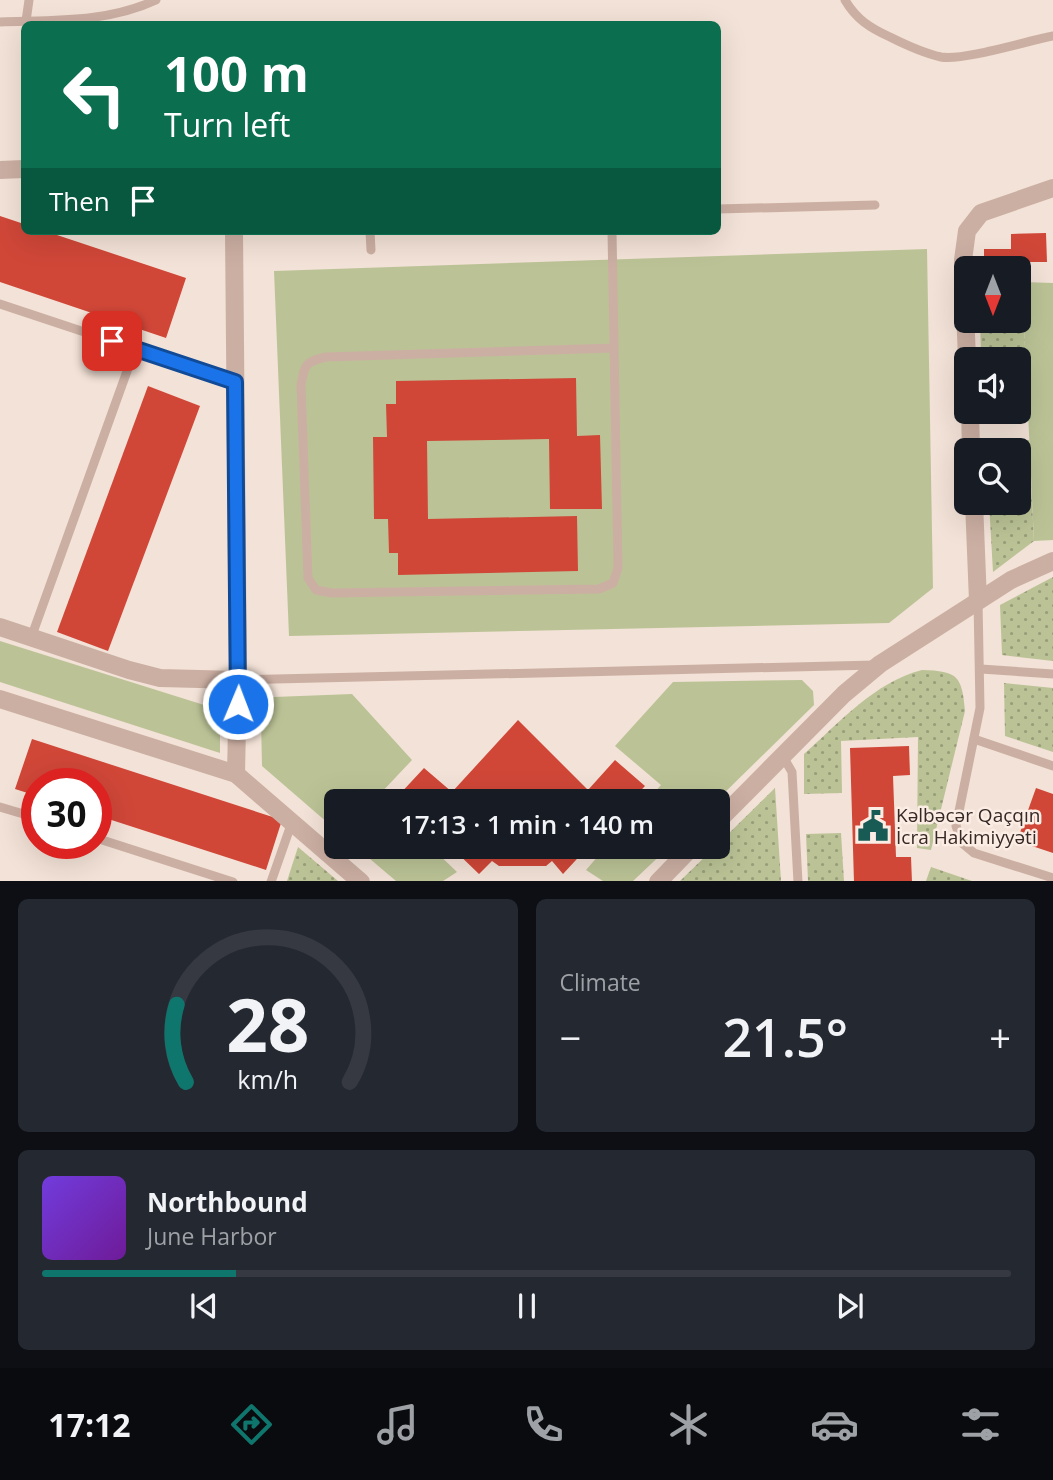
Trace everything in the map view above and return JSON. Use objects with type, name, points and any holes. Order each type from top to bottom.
[{"type":"street","points":[[0,170],[21,169]]},
{"type":"street","points":[[967,347],[963,260],[967,231],[981,213],[1053,188]]},
{"type":"street","points":[[234,235],[238,680],[236,774]]},
{"type":"street","points":[[975,515],[978,601]]},
{"type":"street","points":[[730,809],[844,694],[880,664],[1010,580],[1053,561]]},
{"type":"street","points":[[0,627],[160,678],[238,680]]},
{"type":"street","points":[[0,699],[236,774],[361,881]]},
{"type":"street","points":[[658,881],[680,859]]},
{"type":"lane","points":[[29,0],[26,21],[100,18],[133,11],[156,0]]},
{"type":"lane","points":[[845,0],[852,13],[869,28],[910,47],[943,57],[962,56],[1053,36]]},
{"type":"lane","points":[[0,22],[21,21]]},
{"type":"lane","points":[[721,209],[875,205]]},
{"type":"lane","points":[[370,235],[371,250]]},
{"type":"lane","points":[[612,235],[618,568],[613,583],[599,589],[332,593],[316,590],[308,578],[301,385],[304,366],[326,357],[614,348]]},
{"type":"lane","points":[[0,304],[235,382]]},
{"type":"lane","points":[[31,638],[135,349]]},
{"type":"lane","points":[[978,601],[980,708],[956,826],[961,843],[974,853],[1053,878]]},
{"type":"lane","points":[[238,680],[880,664]]},
{"type":"lane","points":[[981,669],[1053,674]]},
{"type":"lane","points":[[974,739],[1053,766]]},
{"type":"lane","points":[[782,755],[792,772],[798,881]]},
{"type":"lane","points":[[0,807],[21,813]]},
{"type":"lane","points":[[271,881],[292,822]]},
{"type":"lane","points":[[112,843],[233,881]]},
{"type":"green space","points":[[927,249],[933,588],[889,623],[289,636],[274,271]]},
{"type":"green space","points":[[1031,282],[1053,283],[1053,540],[1034,541],[1029,424],[1031,424],[1031,347],[1025,347],[1024,333],[1031,333]]},
{"type":"green space","points":[[980,333],[1024,333],[1025,347],[981,347]]},
{"type":"green space","points":[[1031,480],[1034,541],[993,572],[990,515],[1031,515]]},
{"type":"green space","points":[[1053,577],[1053,661],[1002,655],[1000,605]]},
{"type":"green space","points":[[0,641],[220,710],[220,753],[0,682]]},
{"type":"green space","points":[[922,670],[943,672],[956,678],[962,690],[965,711],[931,850],[917,848],[918,737],[841,741],[842,793],[804,794],[804,754],[874,693]]},
{"type":"green space","points":[[802,680],[813,691],[814,705],[728,789],[658,789],[661,785],[615,746],[673,682]]},
{"type":"green space","points":[[1004,683],[1053,688],[1053,752],[1005,736]]},
{"type":"green space","points":[[352,694],[412,760],[385,789],[324,789],[324,820],[262,766],[263,705],[274,697]]},
{"type":"green space","points":[[775,788],[781,881],[680,881],[703,859],[730,859],[730,832]]},
{"type":"green space","points":[[841,833],[844,881],[808,881],[806,834]]},
{"type":"green space","points":[[298,847],[338,881],[287,881]]},
{"type":"green space","points":[[370,859],[443,859],[457,872],[443,881],[396,881]]},
{"type":"green space","points":[[596,859],[656,859],[633,881],[603,881],[586,870]]},
{"type":"green space","points":[[931,867],[972,881],[926,881]]},
{"type":"building","points":[[0,216],[21,223],[21,235],[57,235],[186,278],[166,338],[0,282]]},
{"type":"building","points":[[1046,233],[1047,262],[1031,262],[1031,256],[984,256],[984,249],[1011,249],[1011,234]]},
{"type":"building","points":[[576,378],[577,436],[600,435],[602,509],[550,509],[549,439],[427,441],[428,519],[577,516],[578,571],[398,575],[398,553],[389,553],[388,519],[374,519],[373,437],[387,437],[386,404],[396,404],[396,381]]},
{"type":"building","points":[[148,386],[200,406],[108,651],[57,632]]},
{"type":"building","points":[[518,720],[587,789],[455,789]]},
{"type":"building","points":[[32,739],[282,820],[266,870],[112,820],[112,768],[22,768]]},
{"type":"building","points":[[909,746],[910,775],[893,776],[896,857],[911,857],[912,881],[854,881],[850,748]]},
{"type":"building","points":[[615,760],[645,786],[642,789],[589,789]]},
{"type":"building","points":[[424,768],[448,789],[404,789]]},
{"type":"building","points":[[21,771],[21,791],[15,789]]},
{"type":"building","points":[[1036,788],[1053,794],[1053,853],[1017,841]]},
{"type":"building","points":[[463,859],[577,859],[563,874],[552,861],[546,866],[499,866],[492,861],[479,874]]},
{"type":"place","name":"Kəlbəcər Qaçqın İcra Hakimiyyəti","points":[[873,826]]},
{"type":"route","points":[[112,341],[235,382],[238,704]]}]
